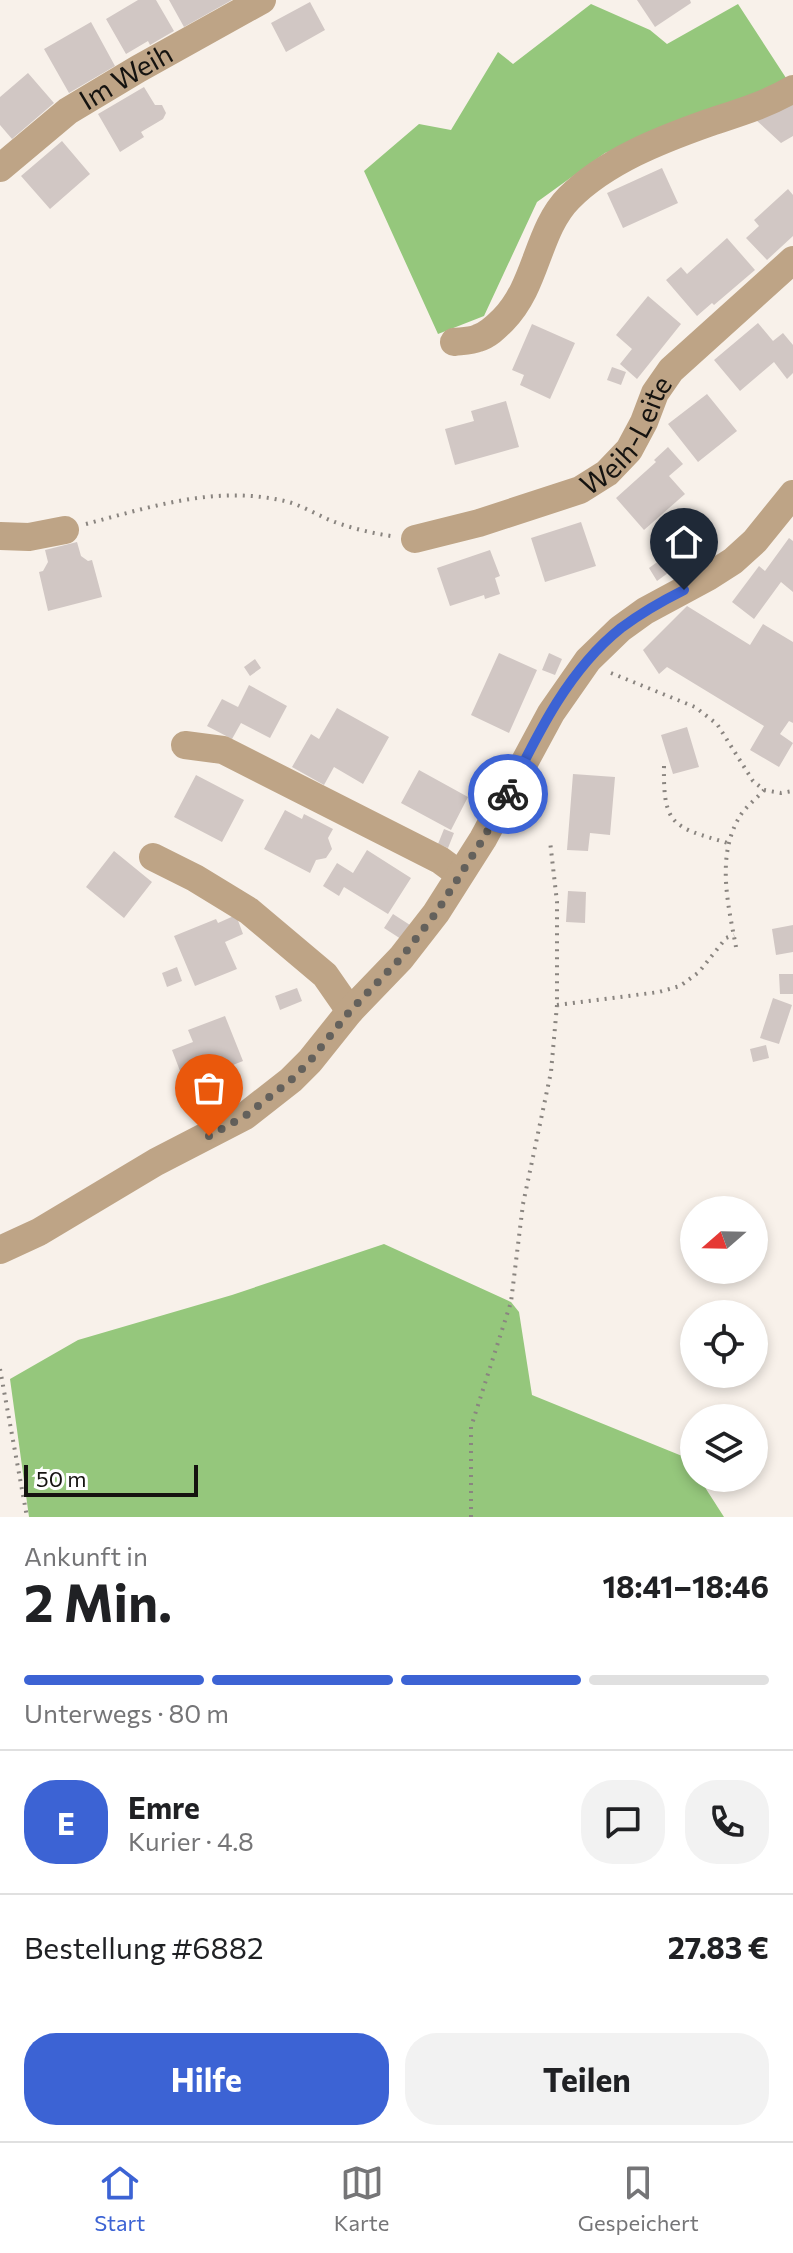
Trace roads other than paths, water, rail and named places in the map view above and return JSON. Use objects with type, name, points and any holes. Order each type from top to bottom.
[{"type":"street","name":"Im Weih","points":[[0,168],[68,111],[262,0]]},
{"type":"street","points":[[454,342],[479,338],[492,332],[512,310],[527,285],[555,217],[568,199],[589,181],[629,156],[746,111],[793,89]]},
{"type":"street","name":"Weih-Leite","points":[[415,539],[479,523],[580,490],[607,473],[629,450],[655,393],[671,370],[793,260]]},
{"type":"street","points":[[0,1250],[39,1232],[156,1162],[245,1116],[310,1061],[350,1011],[401,958],[436,913],[500,809],[551,713],[588,660],[620,629],[645,611],[733,561],[755,541],[793,494]]},
{"type":"street","points":[[0,536],[29,537],[65,530]]},
{"type":"street","points":[[185,745],[223,750],[440,860],[459,874]]},
{"type":"street","points":[[153,857],[249,911],[325,975],[350,1011]]}]
